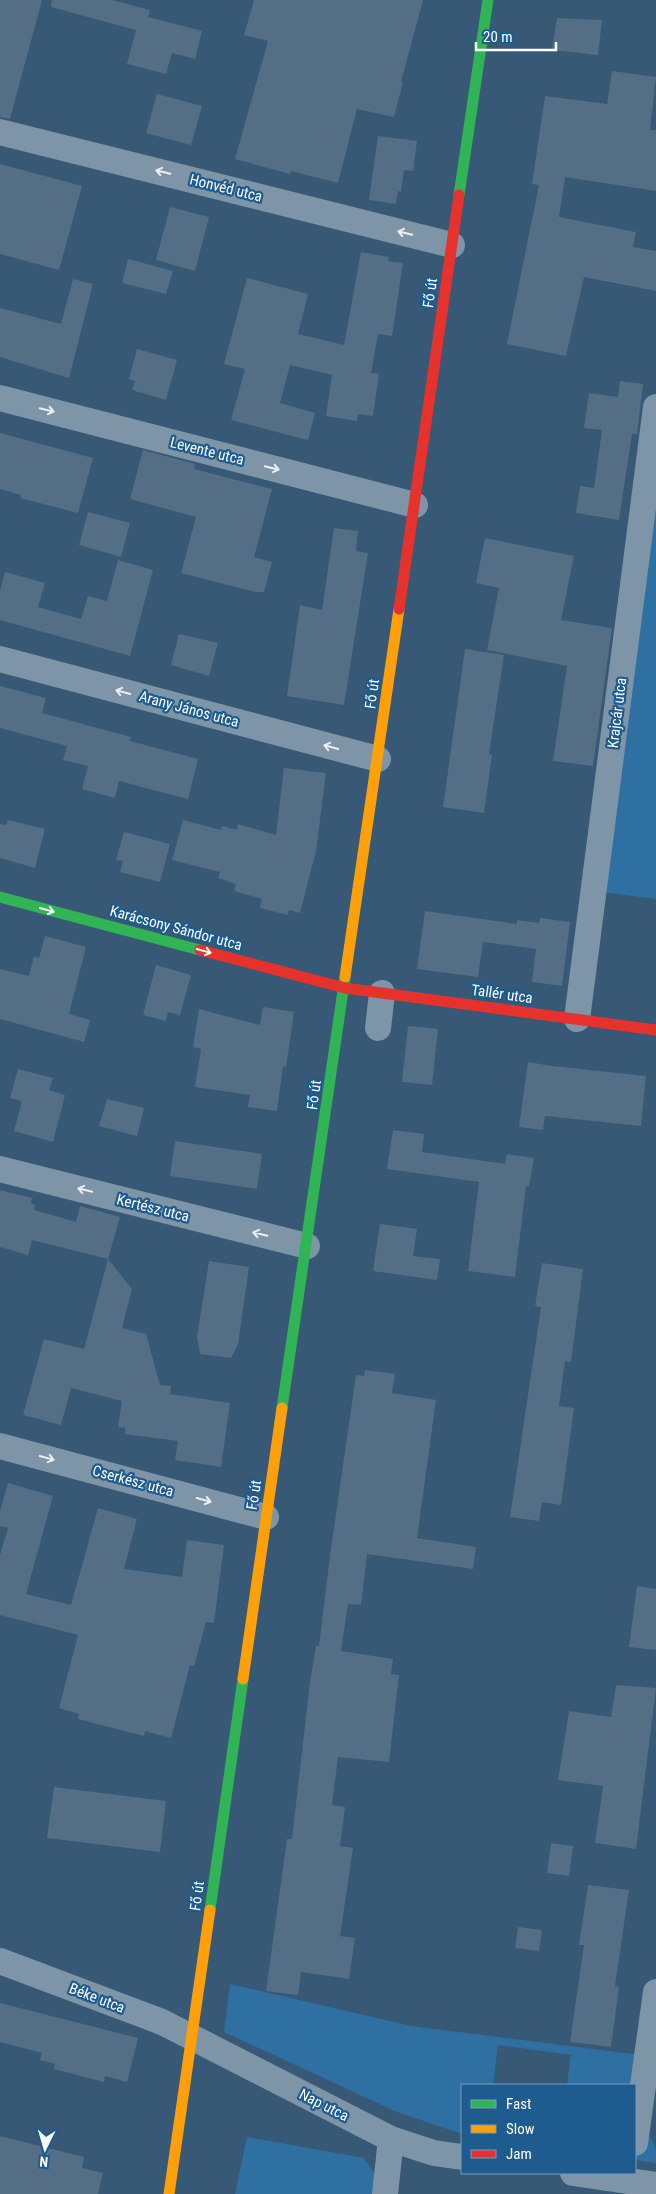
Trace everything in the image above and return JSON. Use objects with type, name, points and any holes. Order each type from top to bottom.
[{"type":"main road","name":"Fő út","points":[[169,2194],[488,0]]},
{"type":"main road","name":"Karácsony Sándor utca","points":[[0,897],[345,988]]},
{"type":"main road","name":"Tallér utca","points":[[345,988],[656,1030]]},
{"type":"street","name":"Honvéd utca","points":[[0,132],[452,244]]},
{"type":"street","name":"Levente utca","points":[[0,398],[415,505]]},
{"type":"street","name":"Krajcár utca","points":[[577,1019],[656,407]]},
{"type":"street","name":"Arany János utca","points":[[0,659],[378,759]]},
{"type":"street","points":[[378,1028],[382,993]]},
{"type":"street","name":"Kertész utca","points":[[0,1169],[307,1246]]},
{"type":"street","name":"Cserkész utca","points":[[0,1446],[266,1517]]},
{"type":"street","name":"Béke utca","points":[[0,1961],[162,2022],[192,2039]]},
{"type":"street","points":[[636,2136],[656,1992]]},
{"type":"street","name":"Nap utca","points":[[192,2039],[391,2139],[434,2153],[461,2157]]},
{"type":"street","points":[[385,2194],[391,2139]]},
{"type":"street","points":[[580,2174],[629,2183],[656,2185]]},
{"type":"shaded area","points":[[656,407],[656,899],[594,891]]},
{"type":"shaded area","points":[[230,1984],[411,2026],[656,2057],[649,2135],[656,2149],[656,2163],[636,2160],[636,2084],[567,2084],[571,2055],[498,2045],[493,2084],[461,2084],[461,2134],[397,2112],[224,2032]]},
{"type":"shaded area","points":[[247,2137],[364,2158],[385,2189],[385,2194],[235,2194]]},
{"type":"building","points":[[0,0],[42,0],[10,119],[0,117]]},
{"type":"building","points":[[52,0],[112,0],[150,10],[148,17],[202,31],[195,59],[172,53],[166,74],[127,64],[136,30],[51,7]]},
{"type":"building","points":[[254,0],[423,0],[401,82],[403,82],[394,117],[357,109],[338,183],[291,171],[290,174],[235,159],[268,41],[244,35]]},
{"type":"building","points":[[557,18],[602,20],[598,55],[552,50]]},
{"type":"building","points":[[612,71],[656,77],[650,130],[656,130],[656,191],[565,177],[559,217],[636,232],[633,247],[656,251],[656,291],[584,277],[566,356],[507,344],[539,185],[532,184],[545,96],[607,104]]},
{"type":"building","points":[[157,94],[202,106],[191,145],[146,133]]},
{"type":"building","points":[[378,136],[417,141],[413,171],[404,170],[401,192],[398,191],[396,204],[369,200]]},
{"type":"building","points":[[0,164],[82,186],[59,270],[0,254]]},
{"type":"building","points":[[170,207],[209,217],[195,271],[156,260]]},
{"type":"building","points":[[361,252],[389,257],[388,261],[403,263],[392,336],[378,334],[371,373],[379,374],[373,416],[358,414],[357,421],[326,416],[332,375],[290,365],[280,403],[315,413],[308,440],[231,420],[245,369],[224,364],[247,278],[308,294],[298,334],[344,345]]},
{"type":"building","points":[[128,259],[173,271],[166,294],[122,283]]},
{"type":"building","points":[[73,279],[93,284],[69,378],[0,357],[0,308],[61,324]]},
{"type":"building","points":[[137,349],[177,360],[166,400],[132,390],[135,381],[129,379]]},
{"type":"building","points":[[620,381],[643,384],[637,434],[632,434],[619,520],[576,513],[580,486],[594,488],[602,430],[584,428],[589,393],[618,397]]},
{"type":"building","points":[[0,433],[93,458],[78,513],[20,498],[21,495],[0,489]]},
{"type":"building","points":[[143,450],[195,464],[194,469],[272,489],[254,557],[272,562],[264,592],[255,592],[181,573],[196,517],[130,499]]},
{"type":"building","points":[[88,512],[130,523],[121,557],[79,545]]},
{"type":"building","points":[[334,528],[358,531],[356,551],[368,553],[344,705],[287,696],[300,605],[322,610]]},
{"type":"building","points":[[485,538],[574,556],[561,620],[612,628],[593,766],[553,761],[567,666],[487,650],[499,588],[476,583]]},
{"type":"building","points":[[118,560],[153,570],[130,656],[0,620],[0,591],[5,572],[45,583],[38,607],[81,619],[88,596],[107,601]]},
{"type":"building","points":[[179,634],[218,643],[209,676],[171,665]]},
{"type":"building","points":[[465,649],[504,655],[489,754],[492,755],[484,813],[443,807]]},
{"type":"building","points":[[0,686],[46,698],[42,713],[131,737],[130,741],[198,759],[188,799],[119,781],[115,798],[82,789],[88,766],[63,760],[67,746],[0,728]]},
{"type":"building","points":[[284,768],[326,773],[316,851],[300,913],[289,910],[288,915],[260,908],[262,899],[234,891],[236,884],[218,878],[220,872],[172,860],[183,820],[221,830],[222,826],[237,830],[238,824],[276,835]]},
{"type":"building","points":[[8,820],[45,829],[35,868],[0,858],[0,824],[6,825]]},
{"type":"building","points":[[124,832],[170,844],[160,882],[120,872],[123,861],[116,860]]},
{"type":"building","points":[[425,911],[517,924],[517,920],[539,923],[540,918],[570,922],[562,986],[532,982],[536,949],[483,942],[478,977],[417,969]]},
{"type":"building","points":[[45,936],[86,947],[69,1014],[90,1020],[84,1042],[0,1019],[0,969],[29,976],[34,956],[39,958]]},
{"type":"building","points":[[156,965],[191,975],[180,1015],[168,1012],[166,1021],[143,1015]]},
{"type":"building","points":[[263,1007],[294,1012],[286,1067],[283,1066],[277,1111],[248,1107],[250,1095],[195,1087],[201,1049],[193,1047],[199,1009],[260,1025]]},
{"type":"building","points":[[408,1026],[438,1029],[432,1085],[402,1082]]},
{"type":"building","points":[[528,1062],[646,1076],[641,1126],[545,1116],[543,1130],[519,1127]]},
{"type":"building","points":[[18,1069],[53,1078],[49,1090],[65,1095],[53,1142],[14,1131],[22,1101],[10,1098]]},
{"type":"building","points":[[107,1099],[144,1108],[137,1136],[99,1126]]},
{"type":"building","points":[[393,1130],[424,1134],[422,1152],[505,1164],[507,1154],[534,1158],[529,1187],[526,1186],[515,1277],[468,1271],[479,1182],[387,1169]]},
{"type":"building","points":[[175,1141],[262,1154],[257,1189],[170,1176]]},
{"type":"building","points":[[0,1190],[32,1198],[31,1204],[35,1205],[34,1210],[76,1222],[80,1206],[120,1217],[108,1259],[32,1240],[28,1255],[0,1247]]},
{"type":"building","points":[[380,1224],[417,1229],[413,1256],[440,1259],[437,1280],[373,1271]]},
{"type":"building","points":[[108,1259],[132,1289],[122,1328],[146,1334],[160,1385],[171,1386],[170,1394],[230,1403],[221,1467],[175,1460],[178,1441],[125,1434],[125,1428],[118,1427],[122,1401],[71,1388],[61,1425],[23,1415],[44,1339],[84,1349]]},
{"type":"building","points":[[209,1261],[249,1267],[238,1344],[231,1358],[200,1354],[197,1337]]},
{"type":"building","points":[[542,1263],[583,1269],[571,1362],[565,1361],[559,1406],[574,1408],[561,1505],[542,1502],[539,1521],[510,1517],[541,1307],[535,1306]]},
{"type":"building","points":[[365,1370],[395,1374],[392,1393],[436,1400],[417,1538],[476,1547],[473,1569],[367,1554],[361,1605],[348,1604],[341,1651],[393,1659],[391,1674],[399,1675],[389,1762],[338,1757],[332,1805],[345,1807],[340,1846],[353,1848],[340,1936],[355,1938],[349,1979],[301,1972],[298,1995],[266,1991],[287,1839],[292,1839],[310,1682],[316,1646],[319,1646],[356,1375],[364,1376]]},
{"type":"building","points":[[8,1483],[53,1496],[26,1594],[71,1605],[98,1508],[137,1519],[124,1569],[182,1577],[187,1540],[224,1545],[214,1623],[206,1622],[194,1666],[190,1665],[171,1738],[145,1731],[144,1736],[78,1719],[79,1714],[59,1708],[78,1635],[0,1615],[0,1555],[8,1528],[0,1526],[0,1511]]},
{"type":"building","points":[[637,1586],[656,1589],[656,1650],[629,1647]]},
{"type":"building","points":[[616,1685],[656,1688],[636,1849],[595,1843],[603,1786],[558,1780],[569,1711],[611,1717]]},
{"type":"building","points":[[54,1787],[166,1801],[160,1852],[47,1838]]},
{"type":"building","points":[[551,1843],[573,1846],[569,1876],[547,1873]]},
{"type":"building","points":[[588,1885],[629,1890],[615,1986],[619,1987],[611,2047],[570,2042],[584,1945],[579,1945]]},
{"type":"building","points":[[518,1927],[542,1930],[539,1951],[515,1948]]},
{"type":"building","points":[[0,2003],[138,2038],[127,2082],[105,2076],[104,2082],[54,2069],[55,2064],[40,2060],[42,2053],[0,2042]]},
{"type":"building","points":[[0,2136],[84,2157],[82,2168],[103,2173],[98,2194],[0,2194]]},
{"type":"traffic: fast","points":[[459,195],[488,0]]},
{"type":"traffic: fast","points":[[0,897],[200,950]]},
{"type":"traffic: fast","points":[[282,1408],[345,977]]},
{"type":"traffic: fast","points":[[210,1910],[243,1679]]},
{"type":"traffic: slow","points":[[345,977],[399,609]]},
{"type":"traffic: slow","points":[[243,1679],[282,1408]]},
{"type":"traffic: slow","points":[[169,2194],[210,1910]]},
{"type":"traffic: jam","points":[[399,609],[459,195]]},
{"type":"traffic: jam","points":[[200,950],[345,988],[656,1030]]}]
